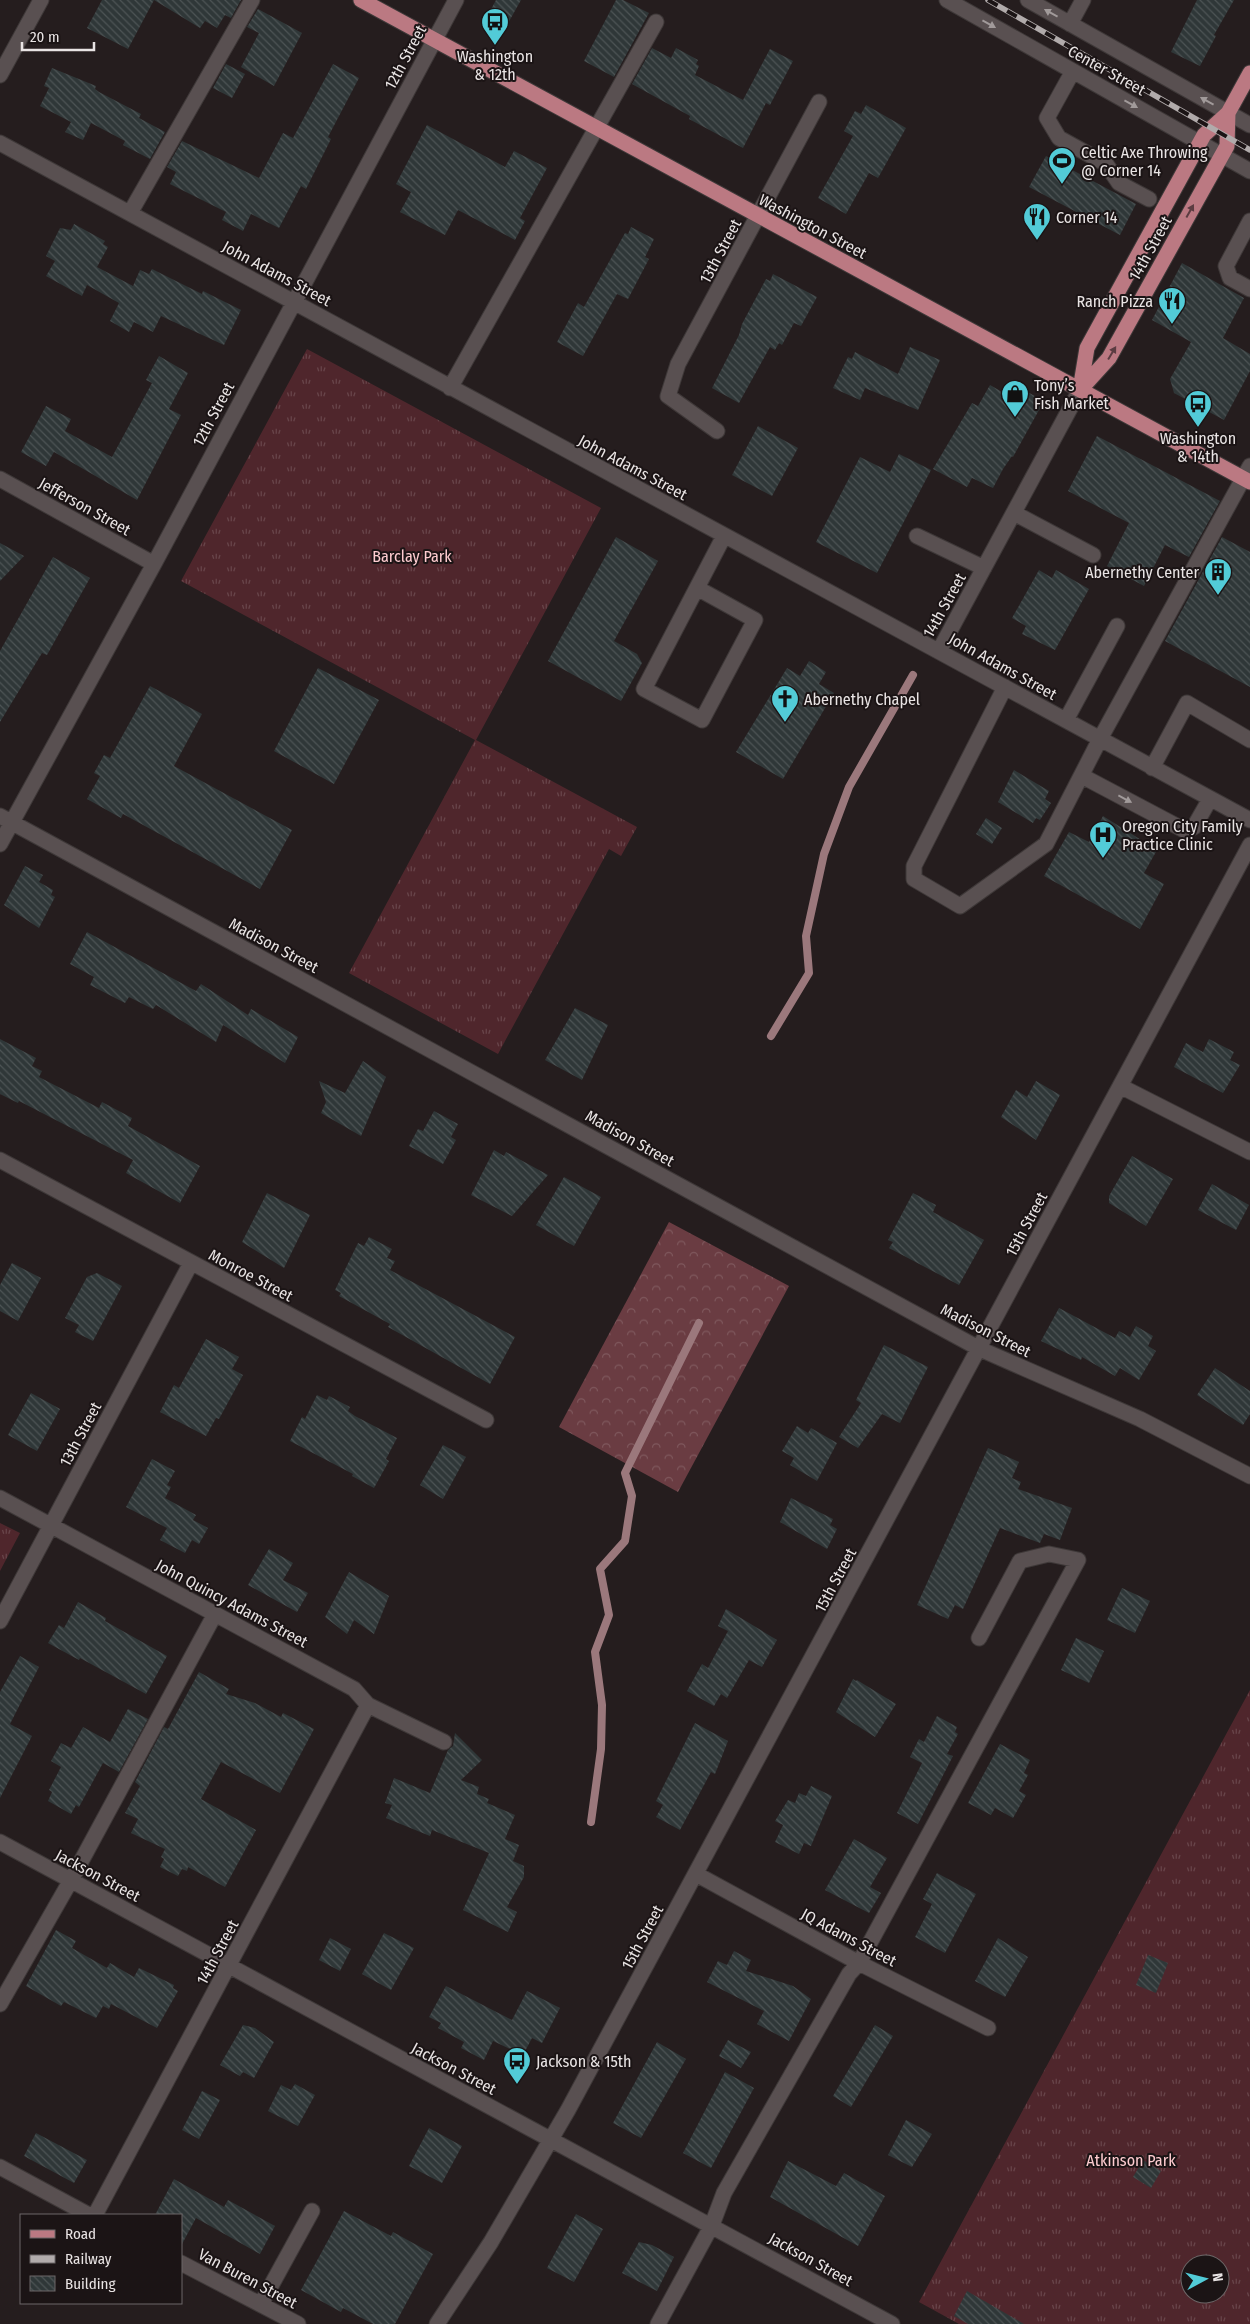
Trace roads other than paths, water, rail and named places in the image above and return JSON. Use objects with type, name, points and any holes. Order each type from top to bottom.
[{"type":"main road","name":"Washington Street","points":[[361,0],[1080,390],[1248,475]]},
{"type":"main road","name":"14th Street","points":[[1080,390],[1087,348],[1204,135],[1228,113],[1250,73]]},
{"type":"main road","name":"14th Street","points":[[1080,390],[1109,358],[1227,146],[1228,113]]},
{"type":"street","points":[[0,75],[41,0]]},
{"type":"street","points":[[130,213],[252,0]]},
{"type":"street","name":"12th Street","points":[[0,844],[6,819],[154,564],[293,301],[456,0]]},
{"type":"street","name":"Center Street","points":[[947,0],[1250,171]]},
{"type":"street","name":"Center Street","points":[[1028,0],[1250,125]]},
{"type":"street","points":[[1070,24],[1083,0]]},
{"type":"street","points":[[450,388],[656,22]]},
{"type":"street","points":[[1072,71],[1047,118],[1059,138],[1106,164],[1119,183],[1149,199]]},
{"type":"street","name":"13th Street","points":[[717,431],[668,396],[678,364],[819,102]]},
{"type":"street","name":"John Adams Street","points":[[0,143],[1250,820]]},
{"type":"street","points":[[1250,221],[1226,266],[1230,278],[1250,289]]},
{"type":"street","name":"14th Street","points":[[939,651],[1080,390]]},
{"type":"street","points":[[1005,687],[914,866],[914,879],[960,906],[1046,844],[1100,739],[1248,475]]},
{"type":"street","name":"Jefferson Street","points":[[0,479],[154,564]]},
{"type":"street","points":[[1014,513],[1093,556]]},
{"type":"street","points":[[697,588],[754,620],[702,720],[644,689],[724,536]]},
{"type":"street","points":[[917,536],[984,568]]},
{"type":"street","points":[[1066,720],[1117,626]]},
{"type":"street","points":[[1152,768],[1187,703],[1250,740]]},
{"type":"street","points":[[1082,776],[1186,832],[1194,827],[1210,799]]},
{"type":"street","name":"Madison Street","points":[[6,819],[980,1349],[1140,1419],[1250,1476]]},
{"type":"street","name":"15th Street","points":[[437,2324],[491,2242],[551,2140],[980,1349],[1250,845]]},
{"type":"street","points":[[1120,1086],[1250,1152]]},
{"type":"street","name":"Monroe Street","points":[[0,1160],[486,1420]]},
{"type":"street","name":"13th Street","points":[[0,1621],[191,1263]]},
{"type":"street","name":"John Quincy Adams Street","points":[[0,1498],[354,1690],[368,1705],[444,1742]]},
{"type":"street","points":[[658,2324],[712,2225],[724,2193],[849,1974],[859,1963],[1078,1560],[1049,1554],[1020,1561],[979,1638]]},
{"type":"street","points":[[0,2004],[71,1880],[215,1614]]},
{"type":"street","name":"14th Street","points":[[96,2214],[368,1705]]},
{"type":"street","name":"Jackson Street","points":[[0,1842],[229,1967],[712,2225],[873,2319],[892,2324]]},
{"type":"street","name":"JQ Adams Street","points":[[696,1874],[859,1963],[988,2028]]},
{"type":"street","points":[[0,2167],[87,2214]]},
{"type":"street","points":[[261,2304],[312,2211]]},
{"type":"street","name":"Van Buren Street","points":[[182,2264],[298,2324]]},
{"type":"waterway","points":[[771,1036],[809,973],[806,936],[824,854],[849,787],[913,675]]},
{"type":"waterway","points":[[591,1822],[601,1749],[602,1705],[595,1652],[609,1615],[600,1569],[625,1541],[632,1496],[625,1473],[699,1323]]},
{"type":"railway","points":[[988,0],[1250,150]]},
{"type":"place","name":"Washington & 12th","points":[[495,46]]},
{"type":"place","name":"Celtic Axe Throwing @ Corner 14","points":[[1062,185]]},
{"type":"place","name":"Corner 14","points":[[1037,241]]},
{"type":"place","name":"Ranch Pizza","points":[[1172,325]]},
{"type":"place","name":"Tony’s Fish Market","points":[[1015,418]]},
{"type":"place","name":"Washington & 14th","points":[[1198,428]]},
{"type":"place","name":"Abernethy Center","points":[[1218,596]]},
{"type":"place","name":"Abernethy Chapel","points":[[785,723]]},
{"type":"place","name":"Oregon City Family Practice Clinic","points":[[1103,859]]},
{"type":"place","name":"Jackson & 15th","points":[[517,2085]]},
{"type":"park label","name":"Barclay Park","points":[[412,556]]},
{"type":"park label","name":"Atkinson Park","points":[[1131,2160]]}]
